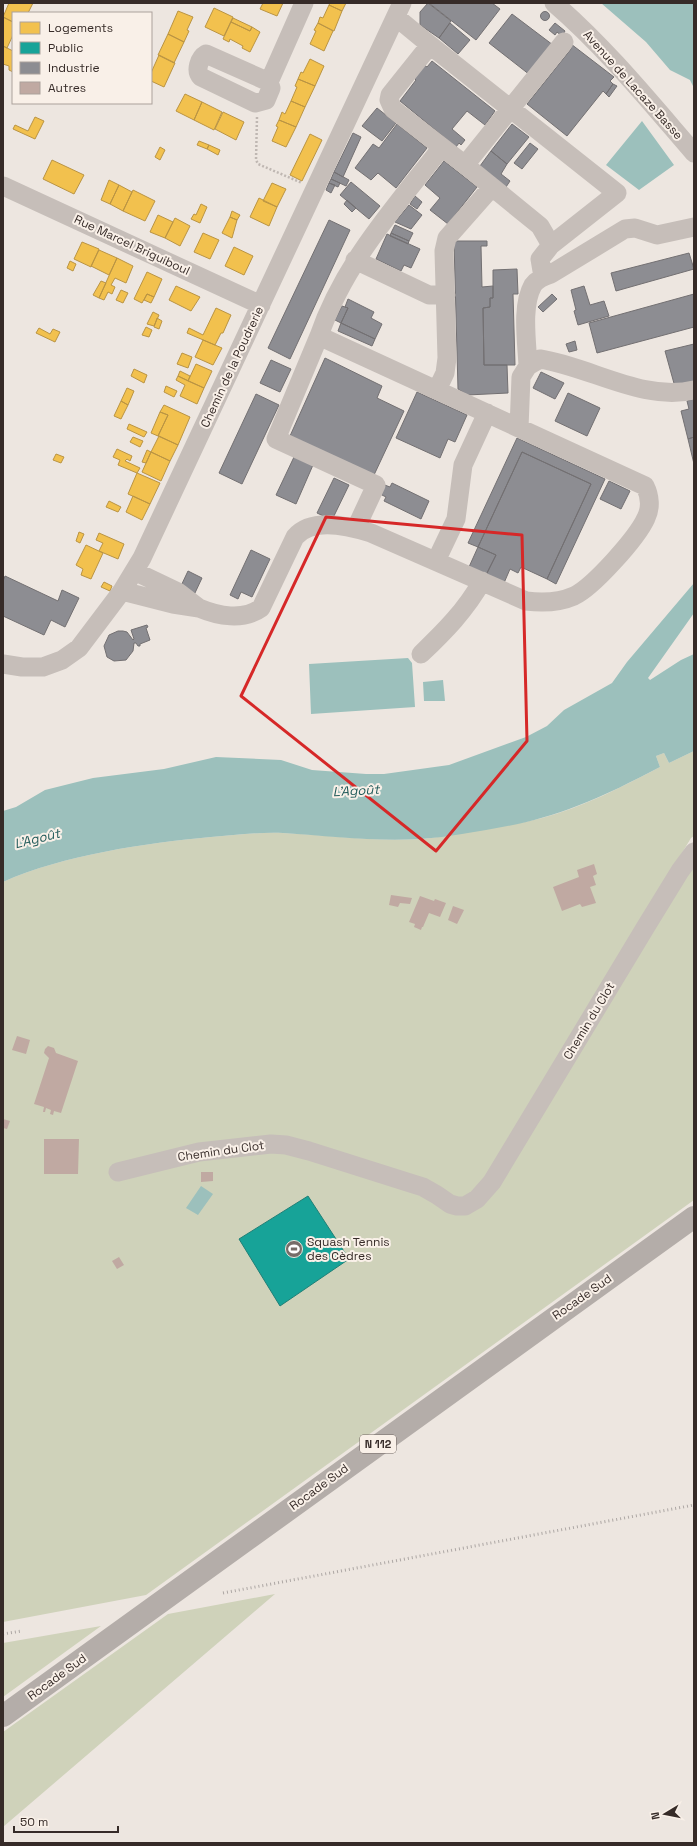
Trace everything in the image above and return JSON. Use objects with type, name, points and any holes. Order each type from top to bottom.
[{"type":"main road","name":"Rocade Sud","points":[[3,1716],[427,1408],[694,1217]]},
{"type":"street","points":[[269,82],[210,55],[203,56],[197,70],[201,77],[258,103],[266,100],[271,88],[269,82],[304,3]]},
{"type":"street","name":"Avenue de Lacaze Basse","points":[[554,3],[577,23],[624,71],[694,153]]},
{"type":"street","points":[[399,10],[430,46],[617,193],[551,245],[540,259],[543,277]]},
{"type":"street","name":"Chemin de la Poudrerie","points":[[3,664],[22,667],[43,667],[62,660],[79,648],[122,591],[142,558],[399,10]]},
{"type":"street","points":[[464,165],[564,42]]},
{"type":"street","points":[[430,46],[390,95],[389,100],[393,109],[540,226],[551,245]]},
{"type":"street","points":[[356,528],[376,485],[276,439],[338,291],[355,260],[442,147]]},
{"type":"street","name":"Rue Marcel Briguiboul","points":[[3,186],[261,305]]},
{"type":"street","points":[[438,390],[445,373],[447,358],[444,251],[447,238],[492,187]]},
{"type":"street","points":[[528,366],[526,304],[534,284],[543,277],[551,274],[625,229],[635,228],[657,235],[694,227]]},
{"type":"street","points":[[355,260],[429,295],[446,295]]},
{"type":"street","points":[[122,591],[173,604],[199,608],[212,613],[239,616],[253,614],[261,608],[295,537],[301,530],[312,526],[330,525],[356,528],[392,541],[526,601],[550,603],[574,596],[589,587],[634,537],[647,518],[650,506],[649,494],[646,486],[319,336]]},
{"type":"street","points":[[519,428],[521,378],[528,366],[540,359],[655,392],[679,394],[694,390]]},
{"type":"street","points":[[436,561],[456,519],[463,465],[487,413]]},
{"type":"street","points":[[134,571],[178,592],[199,608]]},
{"type":"street","points":[[421,654],[446,630],[472,600],[482,581]]},
{"type":"street","name":"Chemin du Clot","points":[[118,1172],[199,1152],[271,1144],[286,1145],[407,1182],[437,1194],[461,1198],[486,1190],[680,872],[694,852]]},
{"type":"path","points":[[258,103],[256,160],[258,164],[315,189]]},
{"type":"highlighted area","points":[[326,517],[522,535],[527,741],[436,851],[241,696]]},
{"type":"green space","points":[[694,751],[694,836],[691,838],[494,1166],[694,866],[694,1200],[146,1595],[3,1622],[3,882],[52,864],[78,857],[132,847],[186,840],[273,833],[404,840],[441,837],[525,822],[572,808],[631,782],[660,767],[656,756],[664,753],[669,763]]},
{"type":"green space","points":[[275,1594],[3,1827],[3,1732],[168,1614]]},
{"type":"green space","points":[[101,1626],[3,1697],[3,1643]]},
{"type":"water","points":[[601,3],[694,3],[694,88],[690,80],[670,70],[646,42]]},
{"type":"water","points":[[642,121],[674,165],[639,190],[606,165]]},
{"type":"water","name":"L'Agoût","points":[[694,583],[694,613],[648,678],[650,680],[681,660],[694,654],[694,751],[669,763],[664,753],[656,756],[660,767],[630,783],[598,797],[549,816],[477,832],[404,840],[265,833],[186,840],[132,847],[78,857],[52,864],[3,882],[3,811],[16,807],[45,790],[93,778],[164,769],[216,757],[281,760],[312,770],[384,774],[449,765],[526,737],[547,726],[564,710],[612,683],[627,662]]},
{"type":"water","points":[[408,658],[412,663],[415,707],[311,714],[309,664]]},
{"type":"water","points":[[443,680],[445,701],[424,701],[423,682]]},
{"type":"water","points":[[201,1186],[213,1194],[198,1215],[186,1208]]},
{"type":"building: Logements","points":[[9,3],[33,3],[28,12],[12,12],[12,22],[3,17]]},
{"type":"building: Logements","points":[[263,3],[283,3],[277,16],[260,9]]},
{"type":"building: Logements","points":[[330,3],[346,3],[342,11],[329,5]]},
{"type":"building: Logements","points":[[329,5],[342,11],[334,31],[318,23],[320,17],[323,18]]},
{"type":"building: Logements","points":[[214,8],[233,17],[224,36],[205,27]]},
{"type":"building: Logements","points":[[178,11],[193,17],[187,30],[189,31],[184,42],[168,34]]},
{"type":"building: Logements","points":[[3,17],[12,22],[12,37],[7,48],[3,46]]},
{"type":"building: Logements","points":[[233,18],[252,27],[250,31],[231,22]]},
{"type":"building: Logements","points":[[231,22],[250,31],[252,27],[260,32],[250,52],[242,48],[243,46],[230,39],[229,42],[223,39]]},
{"type":"building: Logements","points":[[318,23],[333,31],[324,51],[310,44],[316,31],[314,30]]},
{"type":"building: Logements","points":[[168,34],[184,42],[174,63],[158,55]]},
{"type":"building: Logements","points":[[3,46],[12,50],[12,72],[9,70],[9,66],[3,64]]},
{"type":"building: Logements","points":[[159,55],[175,63],[164,87],[152,81],[152,71]]},
{"type":"building: Logements","points":[[310,59],[324,66],[315,86],[298,79],[301,72],[303,73]]},
{"type":"building: Logements","points":[[298,79],[315,86],[305,107],[291,101],[297,87],[295,86]]},
{"type":"building: Logements","points":[[185,94],[202,102],[194,120],[176,111]]},
{"type":"building: Logements","points":[[291,101],[305,107],[296,127],[279,120],[282,112],[285,114]]},
{"type":"building: Logements","points":[[202,102],[222,112],[214,130],[194,120]]},
{"type":"building: Logements","points":[[223,112],[244,122],[236,140],[215,129]]},
{"type":"building: Logements","points":[[35,117],[44,121],[35,139],[13,129],[15,125],[28,131]]},
{"type":"building: Logements","points":[[279,120],[296,127],[286,147],[272,141],[278,127],[276,126]]},
{"type":"building: Logements","points":[[310,134],[322,140],[302,181],[290,175]]},
{"type":"building: Logements","points":[[199,141],[209,145],[207,149],[197,145]]},
{"type":"building: Logements","points":[[209,145],[220,150],[218,155],[207,149]]},
{"type":"building: Logements","points":[[160,147],[165,150],[160,160],[155,157]]},
{"type":"building: Logements","points":[[52,160],[84,175],[74,194],[43,179]]},
{"type":"building: Logements","points":[[109,180],[119,185],[110,204],[101,200]]},
{"type":"building: Logements","points":[[272,183],[286,189],[277,207],[263,201]]},
{"type":"building: Logements","points":[[119,185],[132,192],[123,211],[110,204]]},
{"type":"building: Logements","points":[[133,190],[155,201],[145,221],[123,211]]},
{"type":"building: Logements","points":[[259,198],[277,207],[269,226],[250,217]]},
{"type":"building: Logements","points":[[201,204],[207,207],[200,223],[191,219],[194,214],[196,215]]},
{"type":"building: Logements","points":[[232,211],[240,215],[237,220],[230,217]]},
{"type":"building: Logements","points":[[158,215],[173,222],[165,238],[150,232]]},
{"type":"building: Logements","points":[[230,217],[237,220],[232,238],[222,233]]},
{"type":"building: Logements","points":[[175,218],[190,226],[180,246],[165,238]]},
{"type":"building: Logements","points":[[203,233],[219,240],[210,259],[194,252]]},
{"type":"building: Logements","points":[[82,242],[99,249],[91,267],[74,259]]},
{"type":"building: Logements","points":[[234,247],[253,256],[244,275],[225,266]]},
{"type":"building: Logements","points":[[99,250],[117,258],[109,275],[91,266]]},
{"type":"building: Logements","points":[[117,258],[133,266],[126,283],[115,278],[111,285],[115,287],[112,294],[108,292],[104,300],[99,298]]},
{"type":"building: Logements","points":[[70,261],[76,264],[73,271],[67,268]]},
{"type":"building: Logements","points":[[147,272],[162,279],[154,297],[147,294],[142,303],[134,299]]},
{"type":"building: Logements","points":[[101,281],[106,283],[99,298],[93,295]]},
{"type":"building: Logements","points":[[176,286],[200,297],[191,311],[169,300]]},
{"type":"building: Logements","points":[[121,290],[128,293],[123,303],[116,300]]},
{"type":"building: Logements","points":[[147,294],[154,297],[151,303],[144,300]]},
{"type":"building: Logements","points":[[216,308],[231,315],[223,333],[221,333],[215,345],[187,333],[189,328],[203,335]]},
{"type":"building: Logements","points":[[153,312],[159,315],[154,326],[147,324]]},
{"type":"building: Logements","points":[[157,318],[162,321],[159,329],[154,327]]},
{"type":"building: Logements","points":[[146,327],[152,330],[149,337],[142,335]]},
{"type":"building: Logements","points":[[39,328],[50,334],[53,329],[60,332],[55,342],[36,333]]},
{"type":"building: Logements","points":[[203,340],[222,348],[213,365],[195,357]]},
{"type":"building: Logements","points":[[182,353],[192,357],[188,368],[177,364]]},
{"type":"building: Logements","points":[[196,364],[212,371],[204,388],[188,381]]},
{"type":"building: Logements","points":[[134,369],[147,375],[144,383],[131,376]]},
{"type":"building: Logements","points":[[180,371],[190,376],[188,381],[178,376]]},
{"type":"building: Logements","points":[[178,376],[204,388],[197,404],[180,396],[185,385],[176,380]]},
{"type":"building: Logements","points":[[166,386],[177,391],[174,397],[164,392]]},
{"type":"building: Logements","points":[[127,388],[134,391],[128,405],[121,401]]},
{"type":"building: Logements","points":[[121,401],[128,405],[121,419],[114,416]]},
{"type":"building: Logements","points":[[164,405],[190,417],[178,445],[158,436],[168,415],[160,412]]},
{"type":"building: Logements","points":[[160,412],[168,415],[158,436],[151,433]]},
{"type":"building: Logements","points":[[129,424],[147,432],[144,437],[127,429]]},
{"type":"building: Logements","points":[[159,436],[178,445],[170,461],[151,452]]},
{"type":"building: Logements","points":[[133,437],[143,441],[140,447],[130,442]]},
{"type":"building: Logements","points":[[117,449],[132,456],[130,461],[127,459],[125,461],[140,468],[137,473],[118,465],[120,460],[113,457]]},
{"type":"building: Logements","points":[[147,450],[151,452],[146,463],[142,462]]},
{"type":"building: Logements","points":[[151,452],[170,461],[161,481],[142,472]]},
{"type":"building: Logements","points":[[56,454],[64,457],[61,463],[53,460]]},
{"type":"building: Logements","points":[[137,473],[160,483],[150,504],[128,494]]},
{"type":"building: Logements","points":[[133,496],[150,504],[142,520],[126,512]]},
{"type":"building: Logements","points":[[109,501],[121,507],[118,512],[106,507]]},
{"type":"building: Logements","points":[[79,532],[84,534],[80,543],[76,541]]},
{"type":"building: Logements","points":[[99,533],[124,544],[118,559],[99,551],[103,543],[96,540]]},
{"type":"building: Logements","points":[[86,545],[103,553],[91,579],[81,575],[83,569],[76,565]]},
{"type":"building: Logements","points":[[104,582],[112,586],[110,591],[101,587]]},
{"type":"building: Public","name":"Squash Tennis des Cèdres","points":[[308,1196],[349,1259],[280,1306],[239,1239]]},
{"type":"building: Industrie","points":[[428,3],[451,21],[439,38],[420,25],[420,12]]},
{"type":"building: Industrie","points":[[429,3],[492,3],[500,9],[476,40]]},
{"type":"building: Industrie","points":[[543,12],[547,12],[549,16],[547,20],[543,20],[541,18],[541,14]]},
{"type":"building: Industrie","points":[[512,14],[553,45],[530,75],[489,43]]},
{"type":"building: Industrie","points":[[450,23],[470,40],[458,54],[439,38]]},
{"type":"building: Industrie","points":[[555,23],[565,31],[562,36],[557,32],[555,35],[549,30]]},
{"type":"building: Industrie","points":[[571,44],[614,77],[610,81],[613,84],[606,94],[603,91],[567,136],[527,104],[571,49]]},
{"type":"building: Industrie","points":[[432,61],[495,111],[485,125],[467,111],[452,129],[465,140],[461,145],[459,143],[456,147],[400,101],[416,80],[414,78],[424,65],[427,67]]},
{"type":"building: Industrie","points":[[613,84],[617,86],[609,97],[606,94]]},
{"type":"building: Industrie","points":[[377,108],[396,123],[382,141],[362,126]]},
{"type":"building: Industrie","points":[[397,124],[427,148],[396,188],[378,173],[371,180],[355,168],[373,144],[379,148]]},
{"type":"building: Industrie","points":[[512,124],[529,137],[507,164],[491,151]]},
{"type":"building: Industrie","points":[[353,133],[361,137],[343,177],[334,172]]},
{"type":"building: Industrie","points":[[530,143],[538,149],[522,169],[514,163]]},
{"type":"building: Industrie","points":[[491,151],[507,164],[501,174],[510,181],[506,187],[480,166]]},
{"type":"building: Industrie","points":[[444,161],[477,187],[448,224],[430,210],[440,198],[425,185]]},
{"type":"building: Industrie","points":[[334,172],[349,180],[346,186],[331,179]]},
{"type":"building: Industrie","points":[[331,179],[340,183],[338,187],[329,183]]},
{"type":"building: Industrie","points":[[351,182],[380,206],[369,219],[340,195]]},
{"type":"building: Industrie","points":[[329,183],[335,185],[331,193],[326,190]]},
{"type":"building: Industrie","points":[[415,196],[422,202],[417,209],[410,204]]},
{"type":"building: Industrie","points":[[347,200],[356,208],[352,212],[344,204]]},
{"type":"building: Industrie","points":[[409,205],[422,215],[411,229],[395,222]]},
{"type":"building: Industrie","points":[[329,220],[350,230],[290,359],[268,348]]},
{"type":"building: Industrie","points":[[395,225],[413,233],[409,241],[391,233]]},
{"type":"building: Industrie","points":[[391,233],[409,241],[408,244],[390,236]]},
{"type":"building: Industrie","points":[[387,234],[420,249],[411,268],[404,265],[401,271],[376,259]]},
{"type":"building: Industrie","points":[[454,241],[487,241],[487,246],[481,246],[482,287],[493,286],[493,298],[490,298],[490,307],[483,308],[484,365],[507,365],[508,393],[467,395],[458,389]]},
{"type":"building: Industrie","points":[[689,253],[694,269],[616,291],[611,273]]},
{"type":"building: Industrie","points":[[517,269],[518,294],[513,294],[515,365],[484,365],[483,308],[490,307],[490,298],[493,298],[493,270]]},
{"type":"building: Industrie","points":[[584,286],[590,305],[604,301],[609,316],[578,325],[571,290]]},
{"type":"building: Industrie","points":[[552,294],[557,299],[543,312],[538,307]]},
{"type":"building: Industrie","points":[[694,294],[694,327],[597,353],[589,323]]},
{"type":"building: Industrie","points":[[348,299],[374,312],[371,318],[382,324],[375,339],[341,323],[348,308],[345,307]]},
{"type":"building: Industrie","points":[[342,306],[348,308],[341,323],[335,320]]},
{"type":"building: Industrie","points":[[341,323],[375,339],[372,346],[338,331]]},
{"type":"building: Industrie","points":[[575,341],[577,350],[569,352],[566,344]]},
{"type":"building: Industrie","points":[[694,344],[694,382],[675,387],[665,351]]},
{"type":"building: Industrie","points":[[325,358],[382,386],[377,398],[404,411],[374,475],[290,436]]},
{"type":"building: Industrie","points":[[271,360],[291,369],[280,392],[260,383]]},
{"type":"building: Industrie","points":[[541,372],[564,383],[555,399],[533,388]]},
{"type":"building: Industrie","points":[[417,392],[467,415],[455,442],[448,439],[440,458],[396,438]]},
{"type":"building: Industrie","points":[[568,393],[600,408],[587,436],[555,421]]},
{"type":"building: Industrie","points":[[256,394],[279,405],[242,484],[219,473]]},
{"type":"building: Industrie","points":[[694,399],[694,437],[688,439],[681,411],[689,409],[687,401]]},
{"type":"building: Industrie","points":[[694,437],[694,464],[688,439]]},
{"type":"building: Industrie","points":[[517,438],[605,479],[556,584],[547,579],[591,484],[522,452],[478,547],[468,543]]},
{"type":"building: Industrie","points":[[522,452],[591,484],[547,579],[521,567],[518,573],[510,569],[504,583],[486,575],[496,555],[478,547]]},
{"type":"building: Industrie","points":[[294,457],[313,465],[296,504],[276,495]]},
{"type":"building: Industrie","points":[[334,478],[349,485],[332,520],[317,513]]},
{"type":"building: Industrie","points":[[609,481],[630,491],[621,509],[600,499]]},
{"type":"building: Industrie","points":[[392,483],[429,501],[421,519],[384,501],[386,497],[378,493],[382,484],[390,487]]},
{"type":"building: Industrie","points":[[478,547],[496,555],[486,575],[469,567]]},
{"type":"building: Industrie","points":[[251,550],[270,559],[252,597],[241,592],[238,599],[230,595]]},
{"type":"building: Industrie","points":[[188,571],[202,578],[194,595],[180,588]]},
{"type":"building: Industrie","points":[[5,576],[58,601],[62,590],[79,598],[65,627],[51,620],[44,635],[3,616],[3,581]]},
{"type":"building: Industrie","points":[[147,625],[148,627],[146,628],[150,640],[140,644],[140,646],[134,643],[133,651],[126,660],[114,661],[107,657],[104,646],[109,635],[118,631],[123,631],[127,632],[133,640],[131,630]]},
{"type":"building: Autres","points":[[594,864],[597,874],[593,876],[596,885],[590,887],[596,903],[582,907],[580,904],[562,911],[553,887],[579,877],[577,870]]},
{"type":"building: Autres","points":[[391,895],[412,898],[410,904],[400,903],[398,907],[389,905]]},
{"type":"building: Autres","points":[[420,896],[446,903],[440,917],[429,913],[421,930],[414,927],[415,924],[409,922]]},
{"type":"building: Autres","points":[[453,906],[464,910],[457,924],[448,920]]},
{"type":"building: Autres","points":[[17,1036],[30,1040],[26,1054],[12,1050]]},
{"type":"building: Autres","points":[[48,1046],[54,1048],[56,1053],[78,1061],[61,1113],[54,1111],[53,1115],[50,1114],[51,1110],[46,1108],[45,1112],[43,1112],[44,1107],[34,1104],[49,1058],[44,1053]]},
{"type":"building: Autres","points":[[3,1119],[10,1121],[7,1129],[3,1128]]},
{"type":"building: Autres","points":[[44,1139],[79,1139],[78,1174],[44,1174]]},
{"type":"building: Autres","points":[[201,1172],[213,1172],[213,1181],[201,1182]]},
{"type":"building: Autres","points":[[119,1257],[124,1265],[117,1269],[112,1261]]},
{"type":"railway","points":[[223,1593],[694,1505]]},
{"type":"railway","points":[[3,1634],[22,1631]]},
{"type":"place","name":"Squash Tennis des Cèdres","points":[[294,1249]]}]
